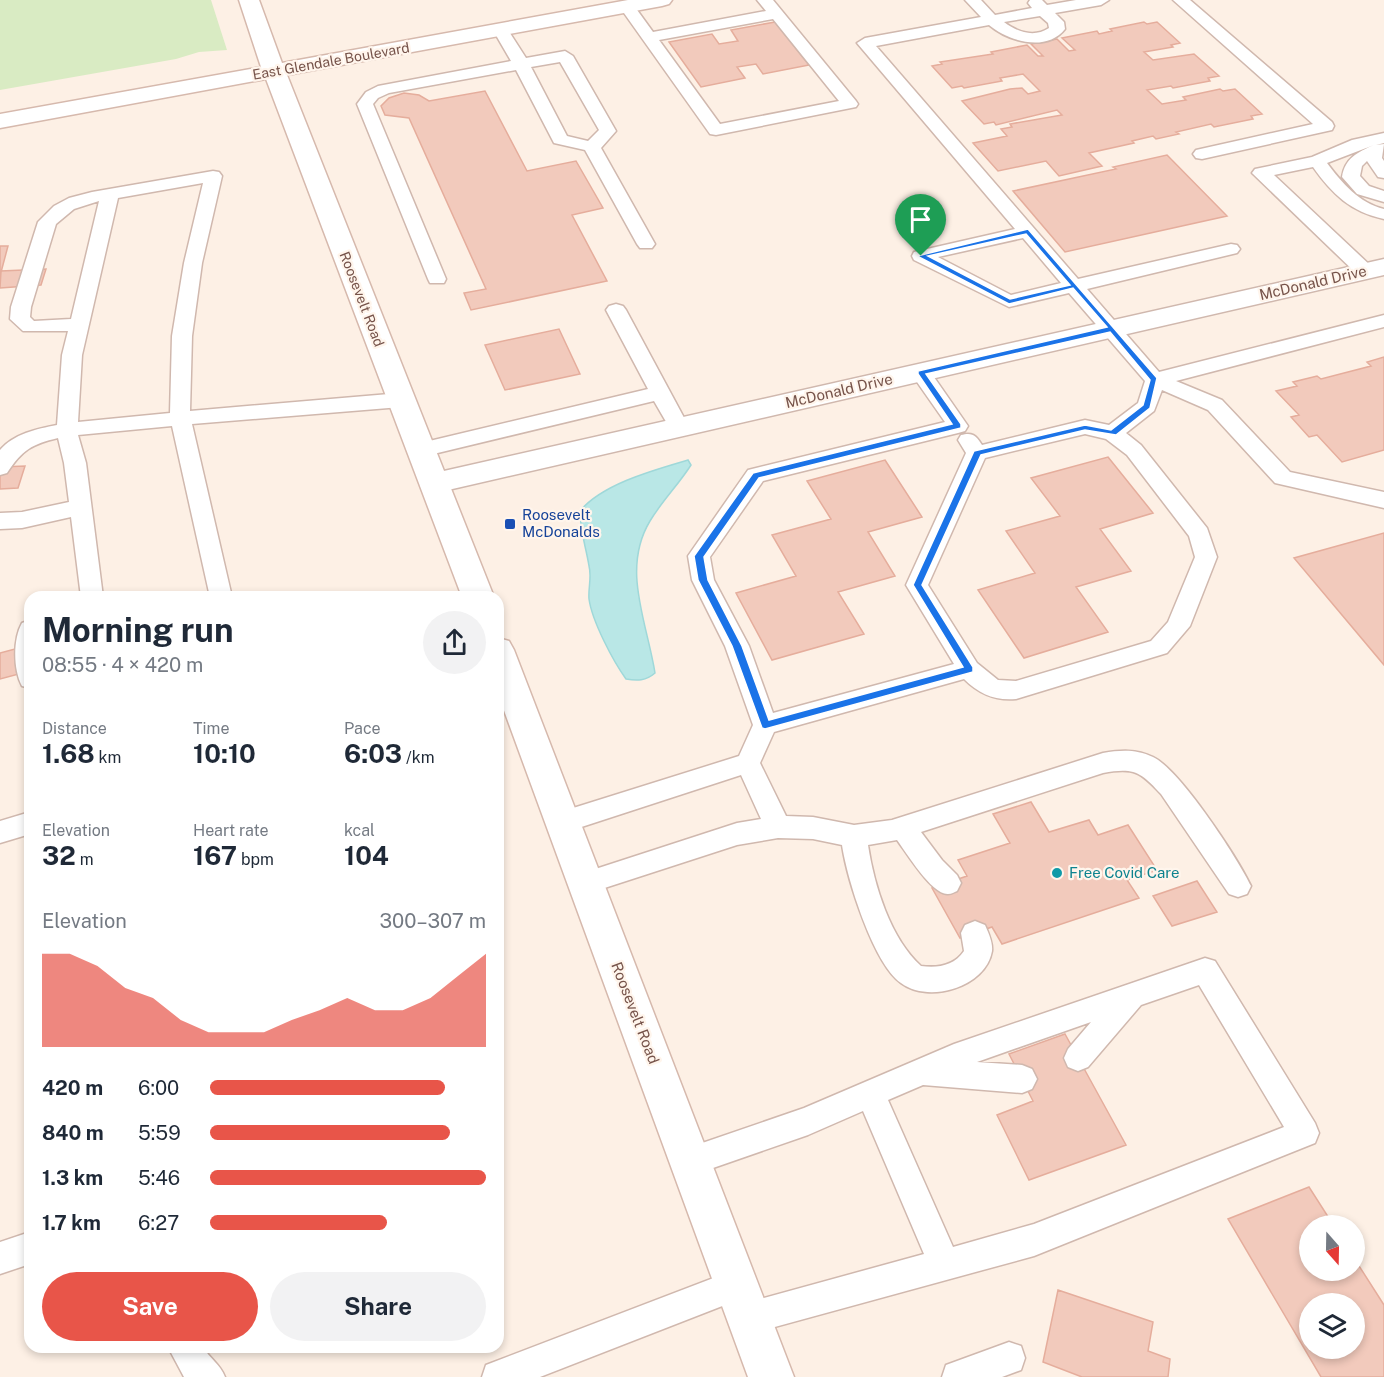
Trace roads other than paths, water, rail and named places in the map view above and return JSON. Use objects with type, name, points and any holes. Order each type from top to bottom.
[{"type":"street","name":"Roosevelt Road","points":[[249,0],[274,71],[476,591]]},
{"type":"street","name":"East Glendale Boulevard","points":[[0,121],[662,0]]},
{"type":"street","name":"McDonald Drive","points":[[435,483],[1375,269]]},
{"type":"street","name":"Roosevelt Road","points":[[504,666],[771,1377]]},
{"type":"lane","points":[[627,6],[716,130],[850,104],[765,0]]},
{"type":"lane","points":[[973,0],[992,20],[1012,35],[1023,38],[1046,36],[1053,34],[1057,29],[1056,22],[1038,5]]},
{"type":"lane","points":[[1101,0],[1038,5],[992,20],[865,43],[1155,380],[1215,405],[1283,478],[1384,500]]},
{"type":"lane","points":[[1181,0],[1326,126],[1202,154]]},
{"type":"lane","points":[[649,37],[776,14]]},
{"type":"lane","points":[[501,30],[560,139],[592,147],[646,244]]},
{"type":"lane","points":[[437,279],[365,104],[372,95],[384,89],[565,56],[608,131],[592,147]]},
{"type":"lane","points":[[1375,269],[1260,173],[1357,153],[1381,145]]},
{"type":"lane","points":[[1381,145],[1373,158],[1384,173]]},
{"type":"lane","points":[[1357,153],[1351,169],[1351,177],[1363,190],[1384,196]]},
{"type":"lane","points":[[1317,161],[1332,183],[1353,201],[1376,213],[1384,214]]},
{"type":"lane","points":[[79,325],[30,327],[20,319],[21,307],[47,222],[55,212],[85,198],[213,176],[193,263],[182,336],[180,418],[220,591]]},
{"type":"lane","points":[[91,591],[75,463],[66,431],[72,355],[110,194]]},
{"type":"lane","points":[[1028,231],[921,256],[1009,301],[1231,249]]},
{"type":"lane","points":[[616,310],[679,427]]},
{"type":"lane","points":[[1155,380],[1384,321]]},
{"type":"lane","points":[[920,372],[977,453]]},
{"type":"lane","points":[[1113,433],[1147,406],[1155,380]]},
{"type":"lane","points":[[421,450],[660,393]]},
{"type":"lane","points":[[0,468],[4,457],[17,445],[37,436],[66,431],[180,418],[401,400]]},
{"type":"lane","points":[[778,827],[748,764],[765,725],[737,646],[703,580],[699,556],[756,476],[958,426]]},
{"type":"lane","points":[[1085,427],[1113,433],[1134,450],[1199,534],[1206,557],[1178,626],[1159,647],[1016,690],[1002,692],[985,686],[969,669],[917,585],[977,453],[1085,427]]},
{"type":"lane","points":[[0,521],[22,520],[81,507]]},
{"type":"lane","points":[[765,725],[969,669]]},
{"type":"lane","points":[[586,883],[737,834],[778,827],[813,828],[854,836],[902,827],[1103,763],[1127,759],[1148,766],[1166,782],[1238,886]]},
{"type":"lane","points":[[563,822],[748,764]]},
{"type":"lane","points":[[0,832],[24,825]]},
{"type":"lane","points":[[902,827],[933,868],[948,883]]},
{"type":"lane","points":[[854,836],[859,869],[872,907],[897,959],[912,976],[934,981],[953,976],[972,964],[978,952],[975,933]]},
{"type":"lane","points":[[498,1377],[743,1301],[945,1264],[1034,1240],[1304,1133],[1205,970],[954,1057],[808,1121],[690,1161]]},
{"type":"lane","points":[[1078,1058],[1132,996]]},
{"type":"lane","points":[[921,1072],[1022,1079]]},
{"type":"lane","points":[[870,1094],[945,1264]]},
{"type":"lane","points":[[0,1258],[24,1250]]},
{"type":"lane","points":[[188,1353],[199,1371],[209,1377]]},
{"type":"lane","points":[[958,1377],[1009,1358]]},
{"type":"water","points":[[688,460],[691,465],[650,521],[637,558],[639,596],[655,673],[641,680],[626,679],[604,641],[591,608],[590,570],[580,511],[601,493],[615,486],[645,473]]},
{"type":"place","name":"Roosevelt McDonalds","points":[[510,524]]},
{"type":"place","name":"Free Covid Care","points":[[1057,873]]}]
